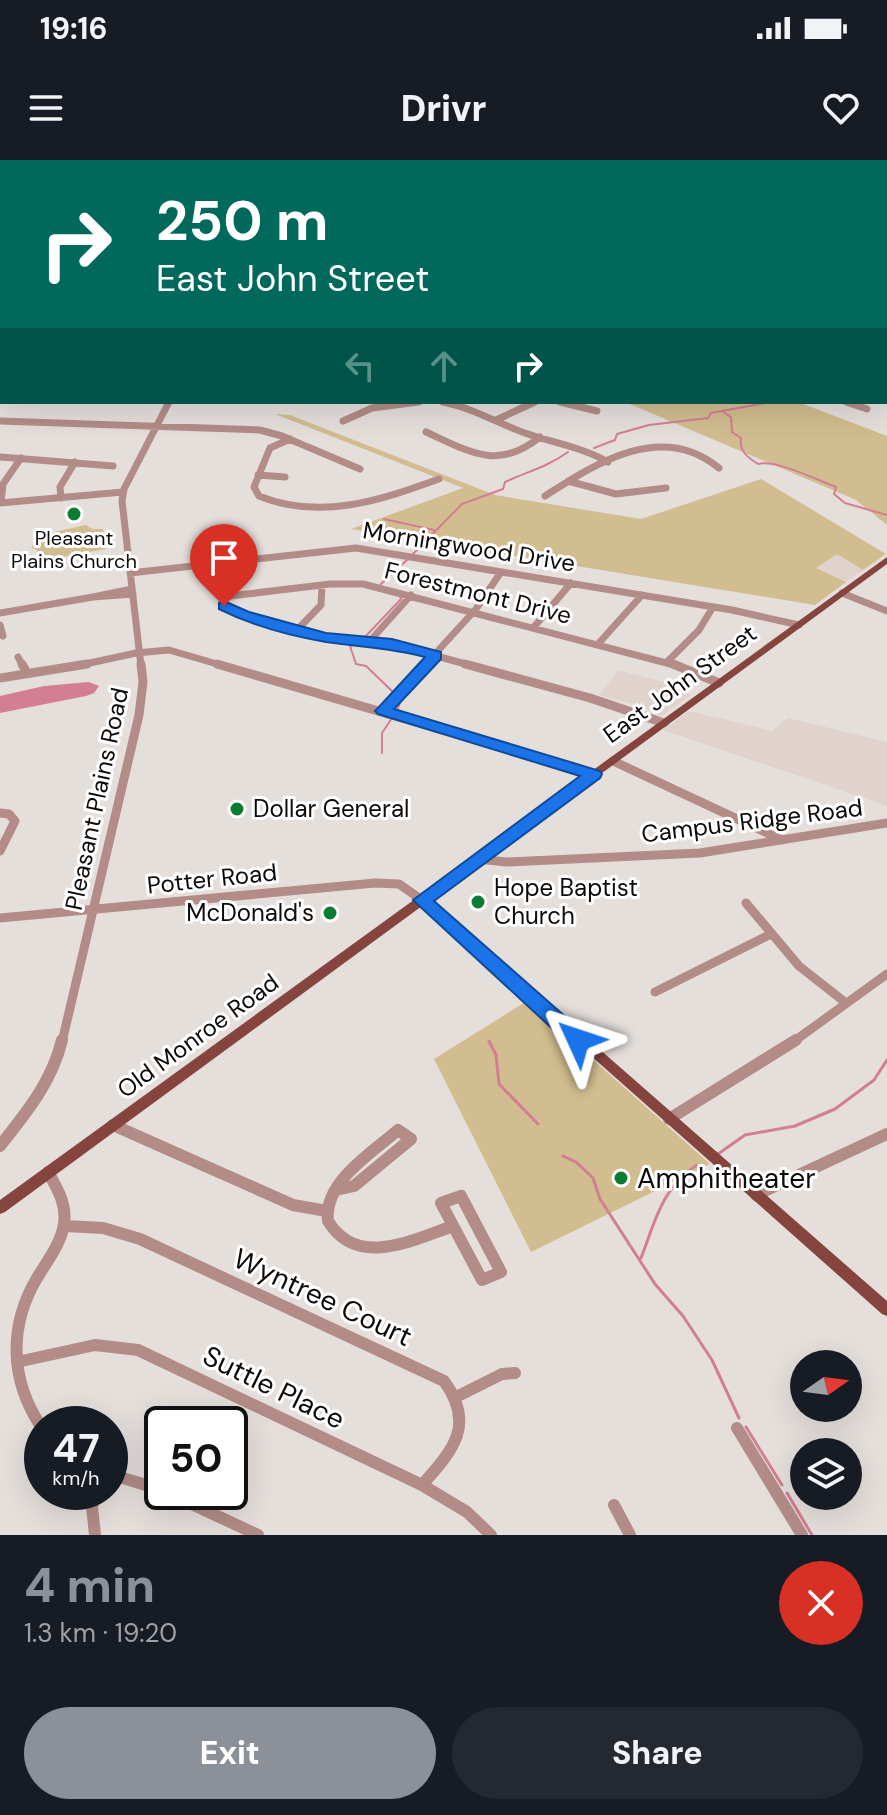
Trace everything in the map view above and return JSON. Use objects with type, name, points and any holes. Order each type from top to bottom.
[{"type":"main road","name":"East John Street","points":[[422,900],[887,560]]},
{"type":"main road","points":[[422,900],[887,1310]]},
{"type":"main road","name":"Old Monroe Road","points":[[0,1208],[422,900]]},
{"type":"street","points":[[123,494],[168,404]]},
{"type":"street","points":[[343,421],[377,407],[402,404]]},
{"type":"street","points":[[455,404],[540,437],[582,448],[608,462]]},
{"type":"street","points":[[496,420],[531,404]]},
{"type":"street","points":[[573,404],[597,411]]},
{"type":"street","points":[[852,404],[867,409]]},
{"type":"street","points":[[0,421],[260,430],[290,439],[360,469]]},
{"type":"street","points":[[426,432],[494,458],[522,453],[540,437]]},
{"type":"street","points":[[290,439],[270,448],[254,487],[259,496],[330,509],[366,505],[439,479]]},
{"type":"street","points":[[545,496],[608,462],[654,446],[667,445],[693,451],[719,468]]},
{"type":"street","points":[[0,457],[113,466]]},
{"type":"street","points":[[0,504],[3,484],[21,458]]},
{"type":"street","points":[[61,498],[60,487],[75,462]]},
{"type":"street","points":[[258,475],[285,477]]},
{"type":"street","points":[[568,481],[615,495],[645,494],[666,488]]},
{"type":"street","points":[[0,504],[123,494]]},
{"type":"street","points":[[0,504],[123,494]]},
{"type":"street","name":"Pleasant Plains Road","points":[[0,1146],[40,1095],[58,1057],[139,715],[143,682],[141,652],[123,494]]},
{"type":"street","name":"Morningwood Drive","points":[[130,573],[350,548],[713,607],[799,625]]},
{"type":"street","points":[[214,563],[224,606],[233,612],[326,637],[370,641],[436,655],[590,698],[664,723]]},
{"type":"street","points":[[383,711],[473,612],[501,572]]},
{"type":"street","name":"Forestmont Drive","points":[[222,597],[358,583],[667,662],[719,683]]},
{"type":"street","points":[[534,627],[571,583]]},
{"type":"street","points":[[297,630],[323,605],[322,585]]},
{"type":"street","points":[[0,613],[133,591]]},
{"type":"street","points":[[842,593],[887,611]]},
{"type":"street","points":[[370,641],[411,595]]},
{"type":"street","points":[[598,644],[614,625],[633,612],[642,595]]},
{"type":"street","points":[[667,662],[683,643],[704,628],[713,607]]},
{"type":"street","points":[[0,625],[3,636]]},
{"type":"street","points":[[0,678],[26,671],[78,666],[141,652],[169,650],[594,774]]},
{"type":"street","points":[[18,657],[26,671]]},
{"type":"street","points":[[613,761],[782,840]]},
{"type":"street","points":[[0,813],[9,814],[15,821],[0,851]]},
{"type":"street","name":"Campus Ridge Road","points":[[478,859],[506,862],[666,855],[887,823]]},
{"type":"street","name":"Potter Road","points":[[0,918],[390,882],[409,889],[422,900]]},
{"type":"street","points":[[746,903],[799,966],[846,1003]]},
{"type":"street","points":[[655,992],[771,934]]},
{"type":"street","points":[[669,1119],[809,1032],[887,974]]},
{"type":"street","points":[[113,1125],[293,1205],[327,1211]]},
{"type":"street","points":[[336,1190],[354,1186],[411,1139],[398,1130],[348,1172],[336,1190],[327,1211],[328,1222],[335,1231],[371,1248],[390,1247],[453,1226]]},
{"type":"street","points":[[756,1195],[887,1134]]},
{"type":"street","points":[[28,1406],[17,1362],[15,1336],[19,1314],[29,1291],[56,1251],[65,1226],[63,1199],[48,1172]]},
{"type":"street","points":[[461,1196],[501,1272],[482,1280],[453,1226],[441,1203],[461,1196]]},
{"type":"street","name":"Wyntree Court","points":[[65,1226],[103,1228],[140,1239],[428,1372],[444,1381],[456,1397]]},
{"type":"street","name":"Suttle Place","points":[[17,1362],[95,1345],[138,1350],[422,1485],[467,1512],[491,1535]]},
{"type":"street","points":[[422,1485],[457,1439],[462,1423],[456,1397],[502,1374],[515,1373]]},
{"type":"street","points":[[737,1428],[802,1535]]},
{"type":"street","points":[[614,1505],[630,1535]]},
{"type":"street","points":[[92,1510],[95,1535]]},
{"type":"street","points":[[205,1510],[258,1535]]},
{"type":"shaded area","points":[[630,404],[803,404],[887,436],[887,525],[856,500]]},
{"type":"shaded area","points":[[275,414],[290,415],[495,495],[641,519],[761,479],[886,554],[863,570],[837,554],[816,568],[846,582],[815,605],[351,529],[463,488]]},
{"type":"shaded area","points":[[86,525],[92,529],[103,529],[106,549],[51,559],[31,547],[41,535]]},
{"type":"shaded area","points":[[837,554],[863,570],[846,582],[815,568]]},
{"type":"shaded area","points":[[618,670],[664,682],[691,695],[662,716],[639,705],[599,695]]},
{"type":"shaded area","points":[[89,682],[99,686],[94,693],[86,696],[0,713],[0,696],[44,686]]},
{"type":"shaded area","points":[[689,711],[772,731],[788,718],[887,742],[887,806],[663,730]]},
{"type":"shaded area","points":[[527,1001],[710,1164],[531,1252],[434,1059]]},
{"type":"waterway","points":[[594,448],[615,440],[617,434],[649,425],[708,418],[711,413],[760,404]]},
{"type":"waterway","points":[[722,411],[731,417],[732,432],[741,438],[741,447],[750,459],[758,464],[775,464],[807,475],[836,487],[834,494],[845,503],[887,515]]},
{"type":"waterway","points":[[413,554],[462,504],[503,489],[505,482],[568,452]]},
{"type":"waterway","points":[[384,519],[434,530]]},
{"type":"waterway","points":[[381,584],[408,559]]},
{"type":"waterway","points":[[364,638],[401,599],[400,596]]},
{"type":"waterway","points":[[358,644],[350,646],[356,664],[366,666],[393,692]]},
{"type":"waterway","points":[[397,712],[401,699]]},
{"type":"waterway","points":[[382,753],[382,733],[392,718]]},
{"type":"waterway","points":[[489,1041],[496,1055],[499,1084],[538,1124]]},
{"type":"waterway","points":[[718,1154],[745,1135],[795,1126],[835,1109],[874,1080],[887,1060]]},
{"type":"waterway","points":[[563,1156],[576,1162],[593,1178],[600,1199],[655,1284],[683,1316],[712,1360],[739,1418]]},
{"type":"waterway","points":[[641,1258],[668,1195],[675,1184],[697,1165]]},
{"type":"waterway","points":[[746,1427],[782,1485]]},
{"type":"waterway","points":[[787,1493],[812,1535]]},
{"type":"place","name":"Pleasant Plains Church","points":[[74,514]]},
{"type":"place","name":"Dollar General","points":[[237,809]]},
{"type":"place","name":"Hope Baptist Church","points":[[478,902]]},
{"type":"place","name":"McDonald's","points":[[330,913]]},
{"type":"place","name":"Amphitheater","points":[[621,1178]]},
{"type":"route","points":[[224,606],[233,612],[326,637],[375,641],[436,655],[383,711],[594,774],[422,900],[578,1040]]}]
